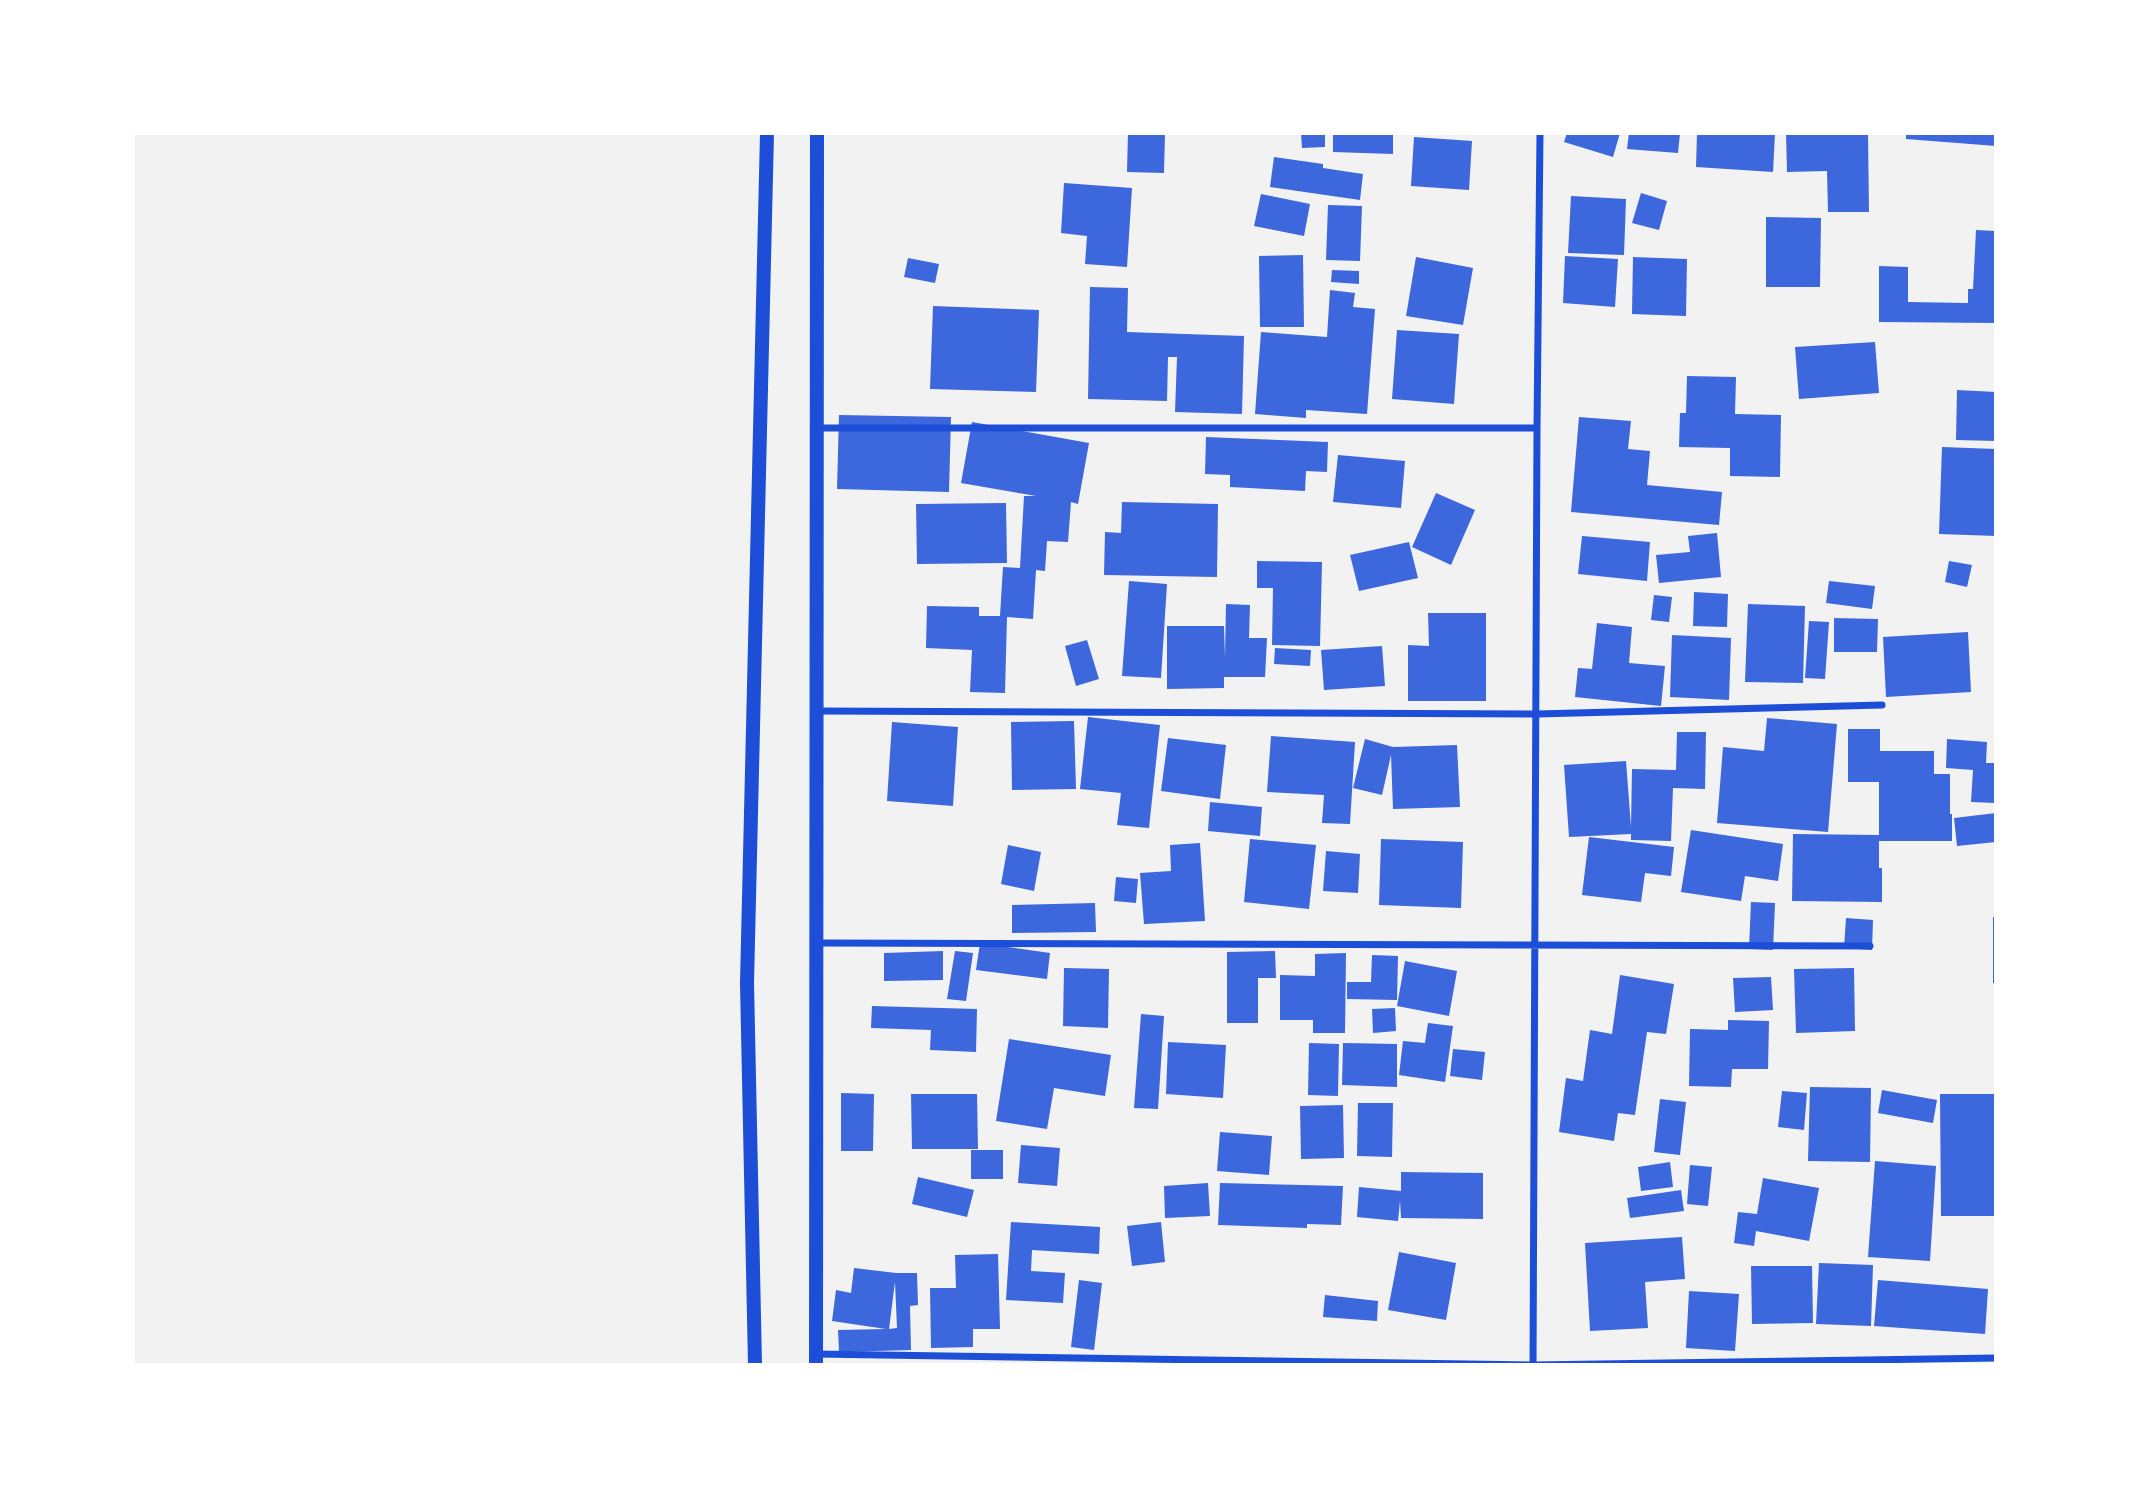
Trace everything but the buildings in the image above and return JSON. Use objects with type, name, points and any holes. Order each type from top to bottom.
[{"type":"main road","points":[[755,1365],[747,983],[767,133]]},
{"type":"main road","points":[[816,1359],[817,133]]},
{"type":"street","points":[[1533,1365],[1540,133]]},
{"type":"street","points":[[815,428],[1537,428]]},
{"type":"street","points":[[816,711],[1537,714],[1882,705]]},
{"type":"street","points":[[816,943],[1870,946]]},
{"type":"street","points":[[816,1359],[1533,1365],[1996,1358]]}]
